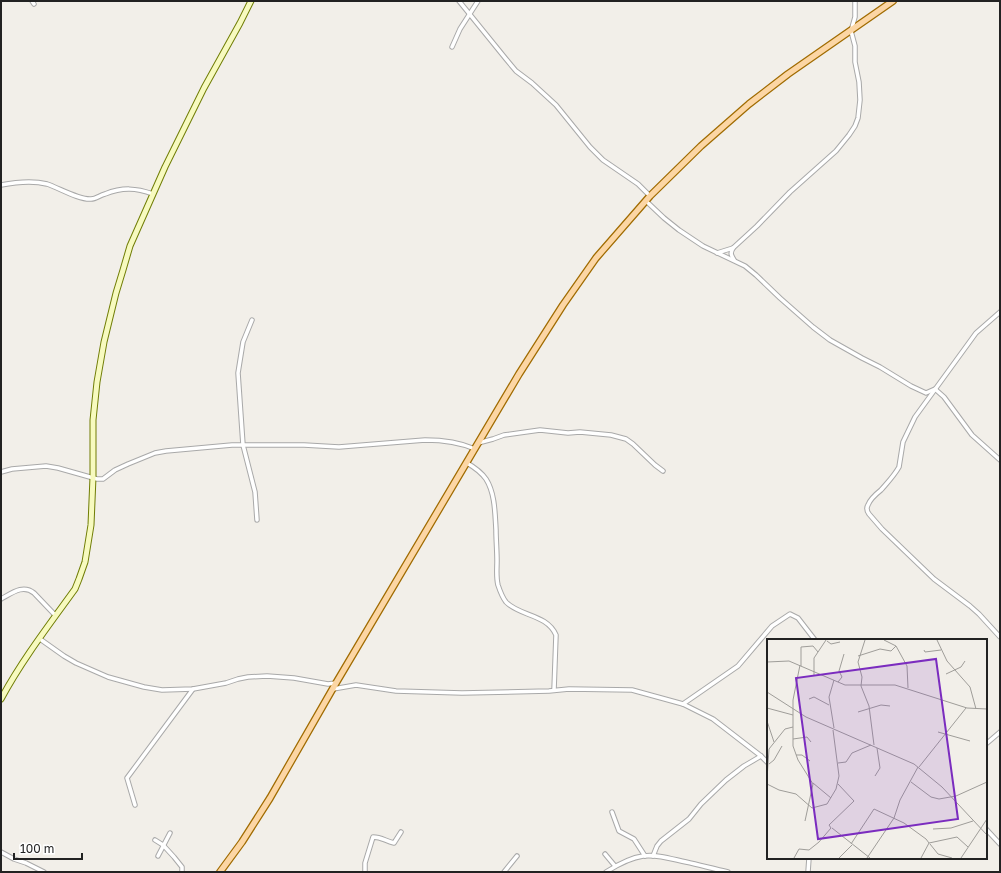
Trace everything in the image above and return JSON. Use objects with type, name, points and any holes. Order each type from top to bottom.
[{"type":"main road","points":[[220,872],[242,842],[270,798],[336,683],[519,374],[563,305],[596,258],[648,199],[702,146],[749,104],[788,74],[892,1]]},
{"type":"street","points":[[1,699],[55,615],[74,589],[79,579],[85,562],[91,525],[93,420],[97,382],[104,342],[116,293],[130,246],[165,167],[204,88],[251,1]]},
{"type":"street","points":[[459,1],[516,71],[556,105],[590,148],[610,166],[638,184],[664,218],[703,246],[745,266],[813,327],[830,340],[862,358],[880,366],[911,386],[926,393],[935,389]]},
{"type":"street","points":[[452,47],[460,29],[478,1]]},
{"type":"street","points":[[717,253],[733,248],[757,226],[790,192],[836,151],[855,126],[858,118],[860,93],[855,46],[851,30],[855,16],[855,1]]},
{"type":"street","points":[[855,16],[863,22]]},
{"type":"street","points":[[1,185],[18,182],[37,182],[47,184],[89,200],[116,190],[128,188],[143,190],[153,194]]},
{"type":"street","points":[[733,248],[731,255],[734,260]]},
{"type":"street","points":[[1000,312],[976,333],[912,422],[903,442],[897,471],[868,504],[867,511],[882,529],[934,579],[980,614],[1000,637]]},
{"type":"street","points":[[252,320],[243,342],[238,373],[243,445],[255,492],[257,520]]},
{"type":"street","points":[[935,389],[944,398],[972,435],[1000,460]]},
{"type":"street","points":[[478,443],[504,435],[540,430],[611,435],[626,439],[663,471]]},
{"type":"street","points":[[1,472],[12,469],[46,466],[97,479],[103,479],[116,470],[155,453],[243,445],[304,445],[339,447],[438,440],[464,444],[475,449]]},
{"type":"street","points":[[467,463],[474,467],[486,480],[491,492],[495,513],[498,562],[496,573],[502,595],[511,606],[541,619],[554,631],[556,635],[554,690]]},
{"type":"street","points":[[1,599],[18,590],[31,590],[55,615]]},
{"type":"street","points":[[682,704],[738,666],[772,626],[790,614],[798,618],[814,639]]},
{"type":"street","points":[[40,639],[76,663],[108,677],[144,688],[162,690],[193,689],[208,687],[248,677],[284,676],[328,684],[336,683]]},
{"type":"street","points":[[333,689],[356,686],[396,691],[462,693],[554,690],[569,688],[632,690],[682,704],[713,719],[767,762]]},
{"type":"street","points":[[135,805],[126,778],[193,689]]},
{"type":"street","points":[[987,743],[1000,732]]},
{"type":"street","points":[[653,856],[661,841],[689,819],[726,780],[744,766],[761,756]]},
{"type":"street","points":[[612,812],[619,831],[634,839],[645,856]]},
{"type":"street","points":[[987,831],[1000,844]]},
{"type":"street","points":[[365,872],[365,863],[373,837],[380,837],[394,844],[401,832]]},
{"type":"street","points":[[158,856],[170,833]]},
{"type":"street","points":[[155,840],[163,845],[182,867],[182,872]]},
{"type":"street","points":[[1,852],[44,872]]},
{"type":"street","points":[[605,854],[615,866]]},
{"type":"street","points":[[504,872],[517,856]]},
{"type":"street","points":[[606,872],[615,866],[632,859],[653,856],[728,872]]},
{"type":"street","points":[[808,872],[809,859]]}]
